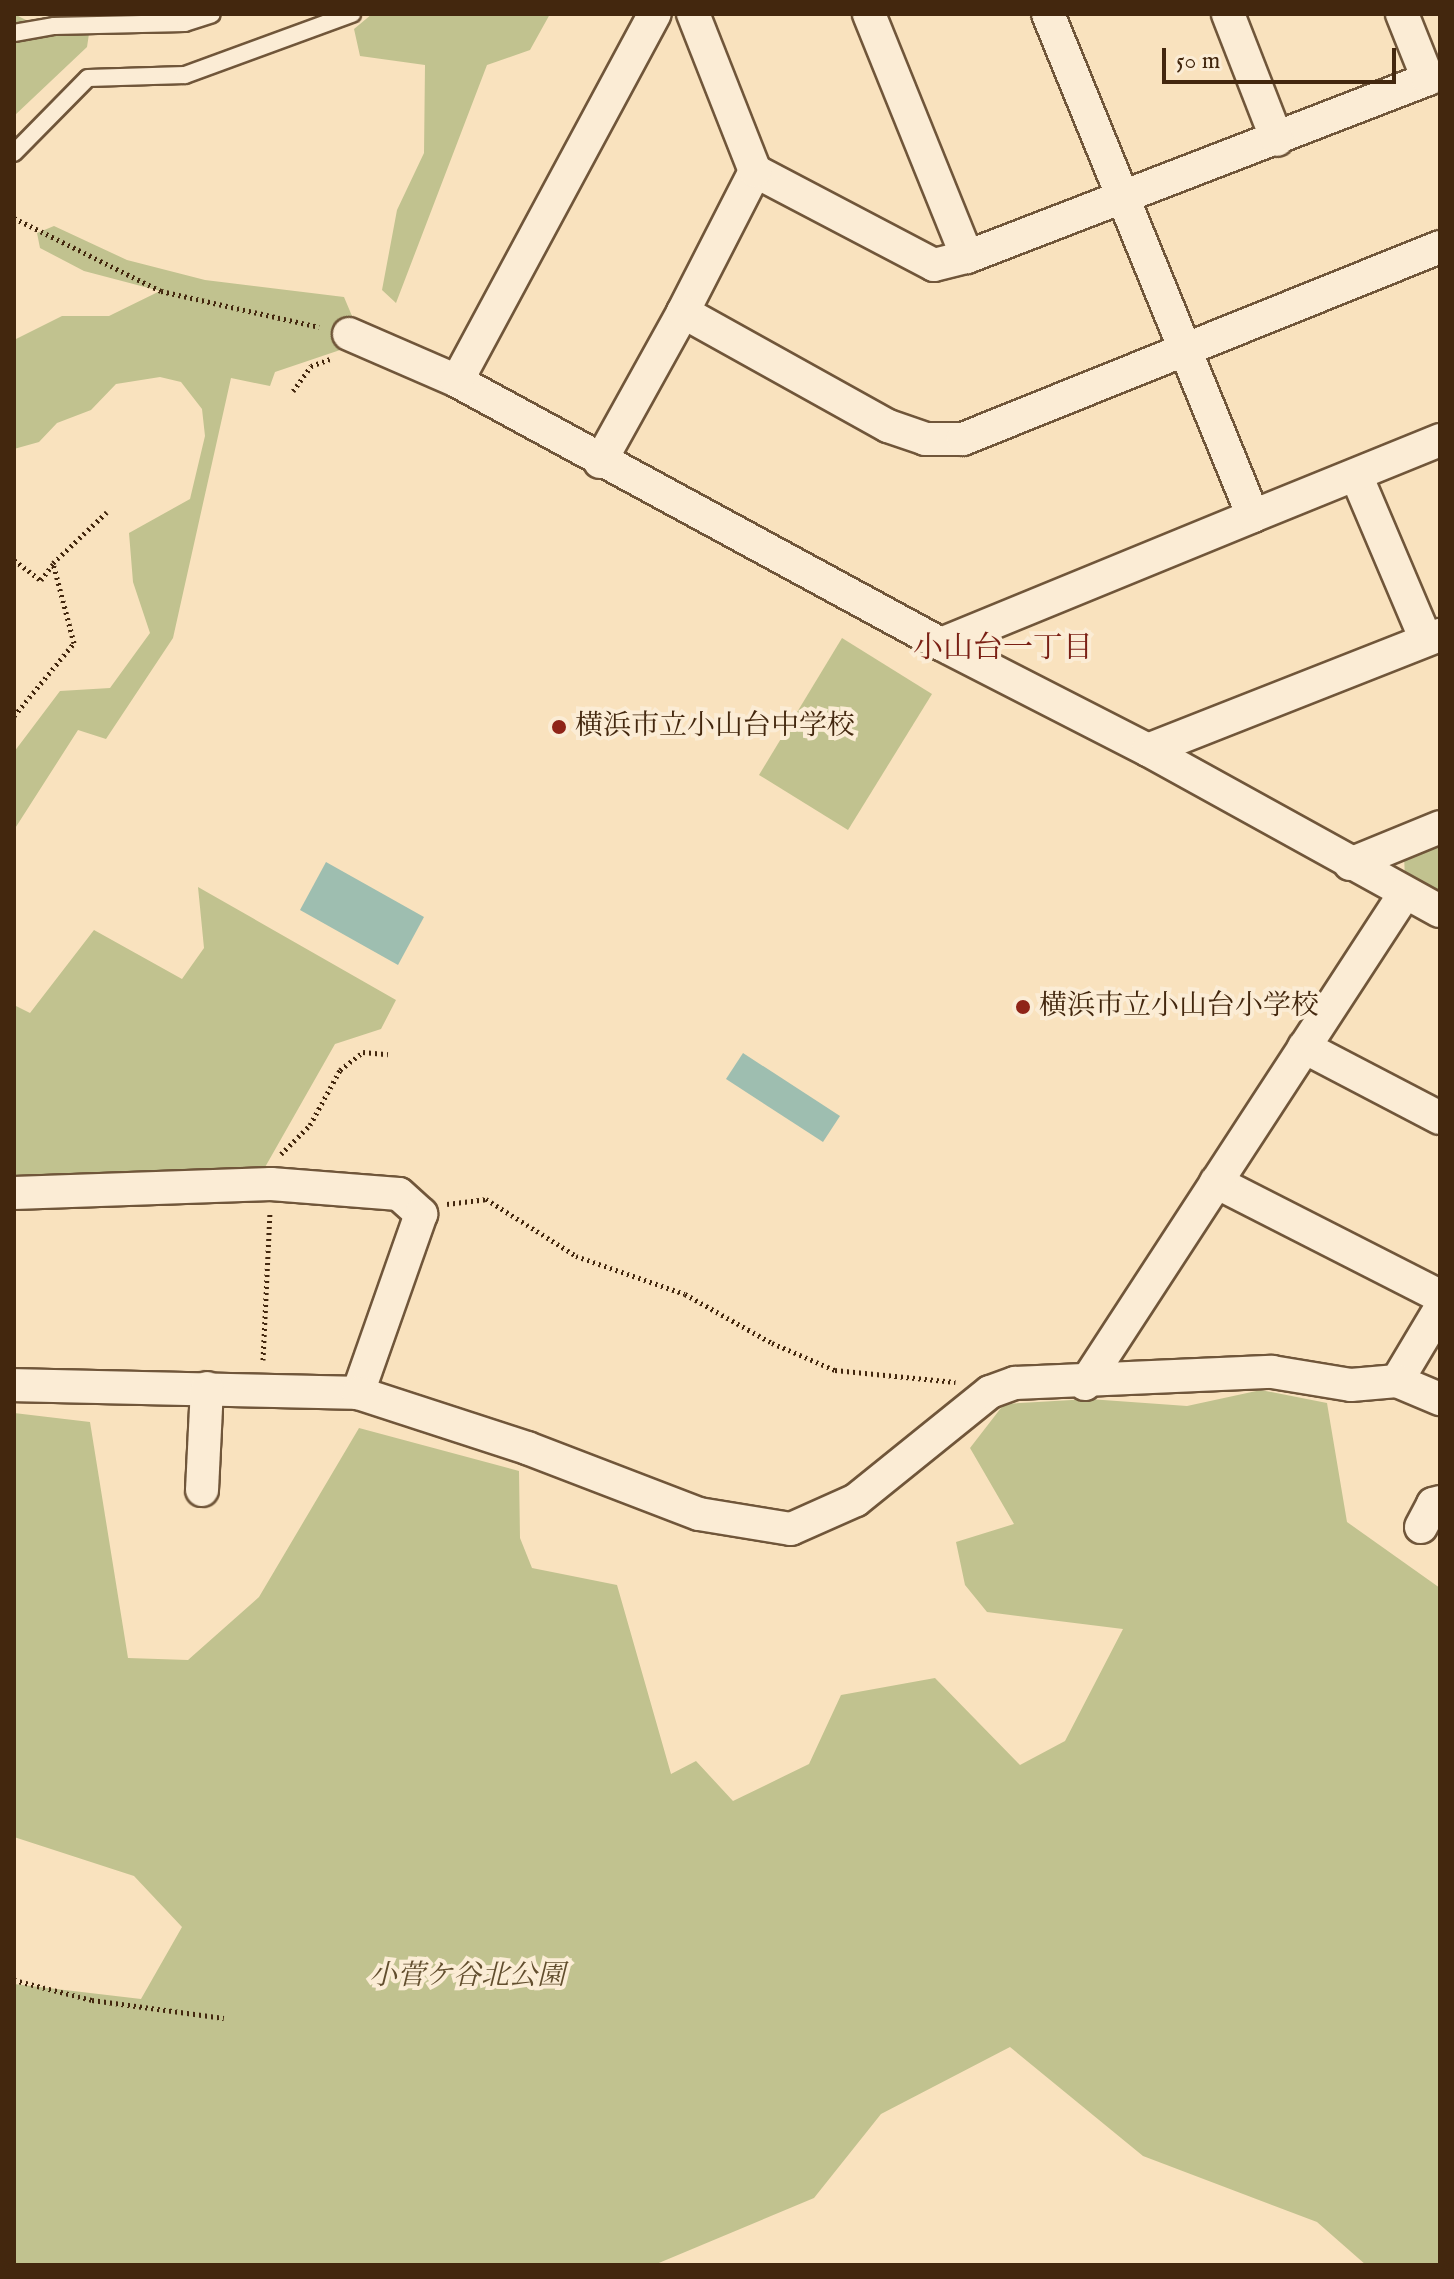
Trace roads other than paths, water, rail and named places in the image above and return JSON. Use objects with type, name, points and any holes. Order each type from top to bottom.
[{"type":"street","points":[[457,381],[655,14]]},
{"type":"street","points":[[693,14],[755,171],[934,265],[967,257],[1122,199],[1434,77],[1402,14]]},
{"type":"street","points":[[869,14],[967,257]]},
{"type":"street","points":[[1048,14],[1253,516]]},
{"type":"street","points":[[1228,14],[1277,140]]},
{"type":"street","points":[[600,462],[683,312],[755,171]]},
{"type":"street","points":[[683,312],[888,426],[925,439],[963,439],[1440,247]]},
{"type":"street","points":[[349,334],[457,381],[600,462],[941,644],[1148,750],[1440,911]]},
{"type":"street","points":[[941,644],[1440,440]]},
{"type":"street","points":[[1148,750],[1433,638],[1356,475]]},
{"type":"street","points":[[1350,864],[1440,827]]},
{"type":"street","points":[[1085,1384],[1405,893]]},
{"type":"street","points":[[1304,1047],[1440,1118]]},
{"type":"street","points":[[1216,1182],[1440,1296]]},
{"type":"street","points":[[14,1193],[337,1186],[399,1194],[421,1214],[358,1393]]},
{"type":"street","points":[[1397,1381],[1440,1309]]},
{"type":"street","points":[[14,1385],[358,1393],[527,1448],[699,1514],[791,1529],[856,1500],[990,1392],[1015,1383],[1085,1384],[1272,1372],[1351,1385],[1397,1381],[1440,1399]]},
{"type":"street","points":[[202,1490],[207,1388]]},
{"type":"lane","points":[[14,33],[54,26],[185,23],[212,14]]},
{"type":"lane","points":[[14,153],[88,78],[185,75],[352,14]]},
{"type":"place","name":"横浜市立小山台中学校","points":[[559,727]]},
{"type":"place","name":"横浜市立小山台小学校","points":[[1023,1007]]},
{"type":"district","name":"小山台一丁目","points":[[1003,649]]},
{"type":"park label","name":"小菅ケ谷北公園","points":[[467,1977]]}]
